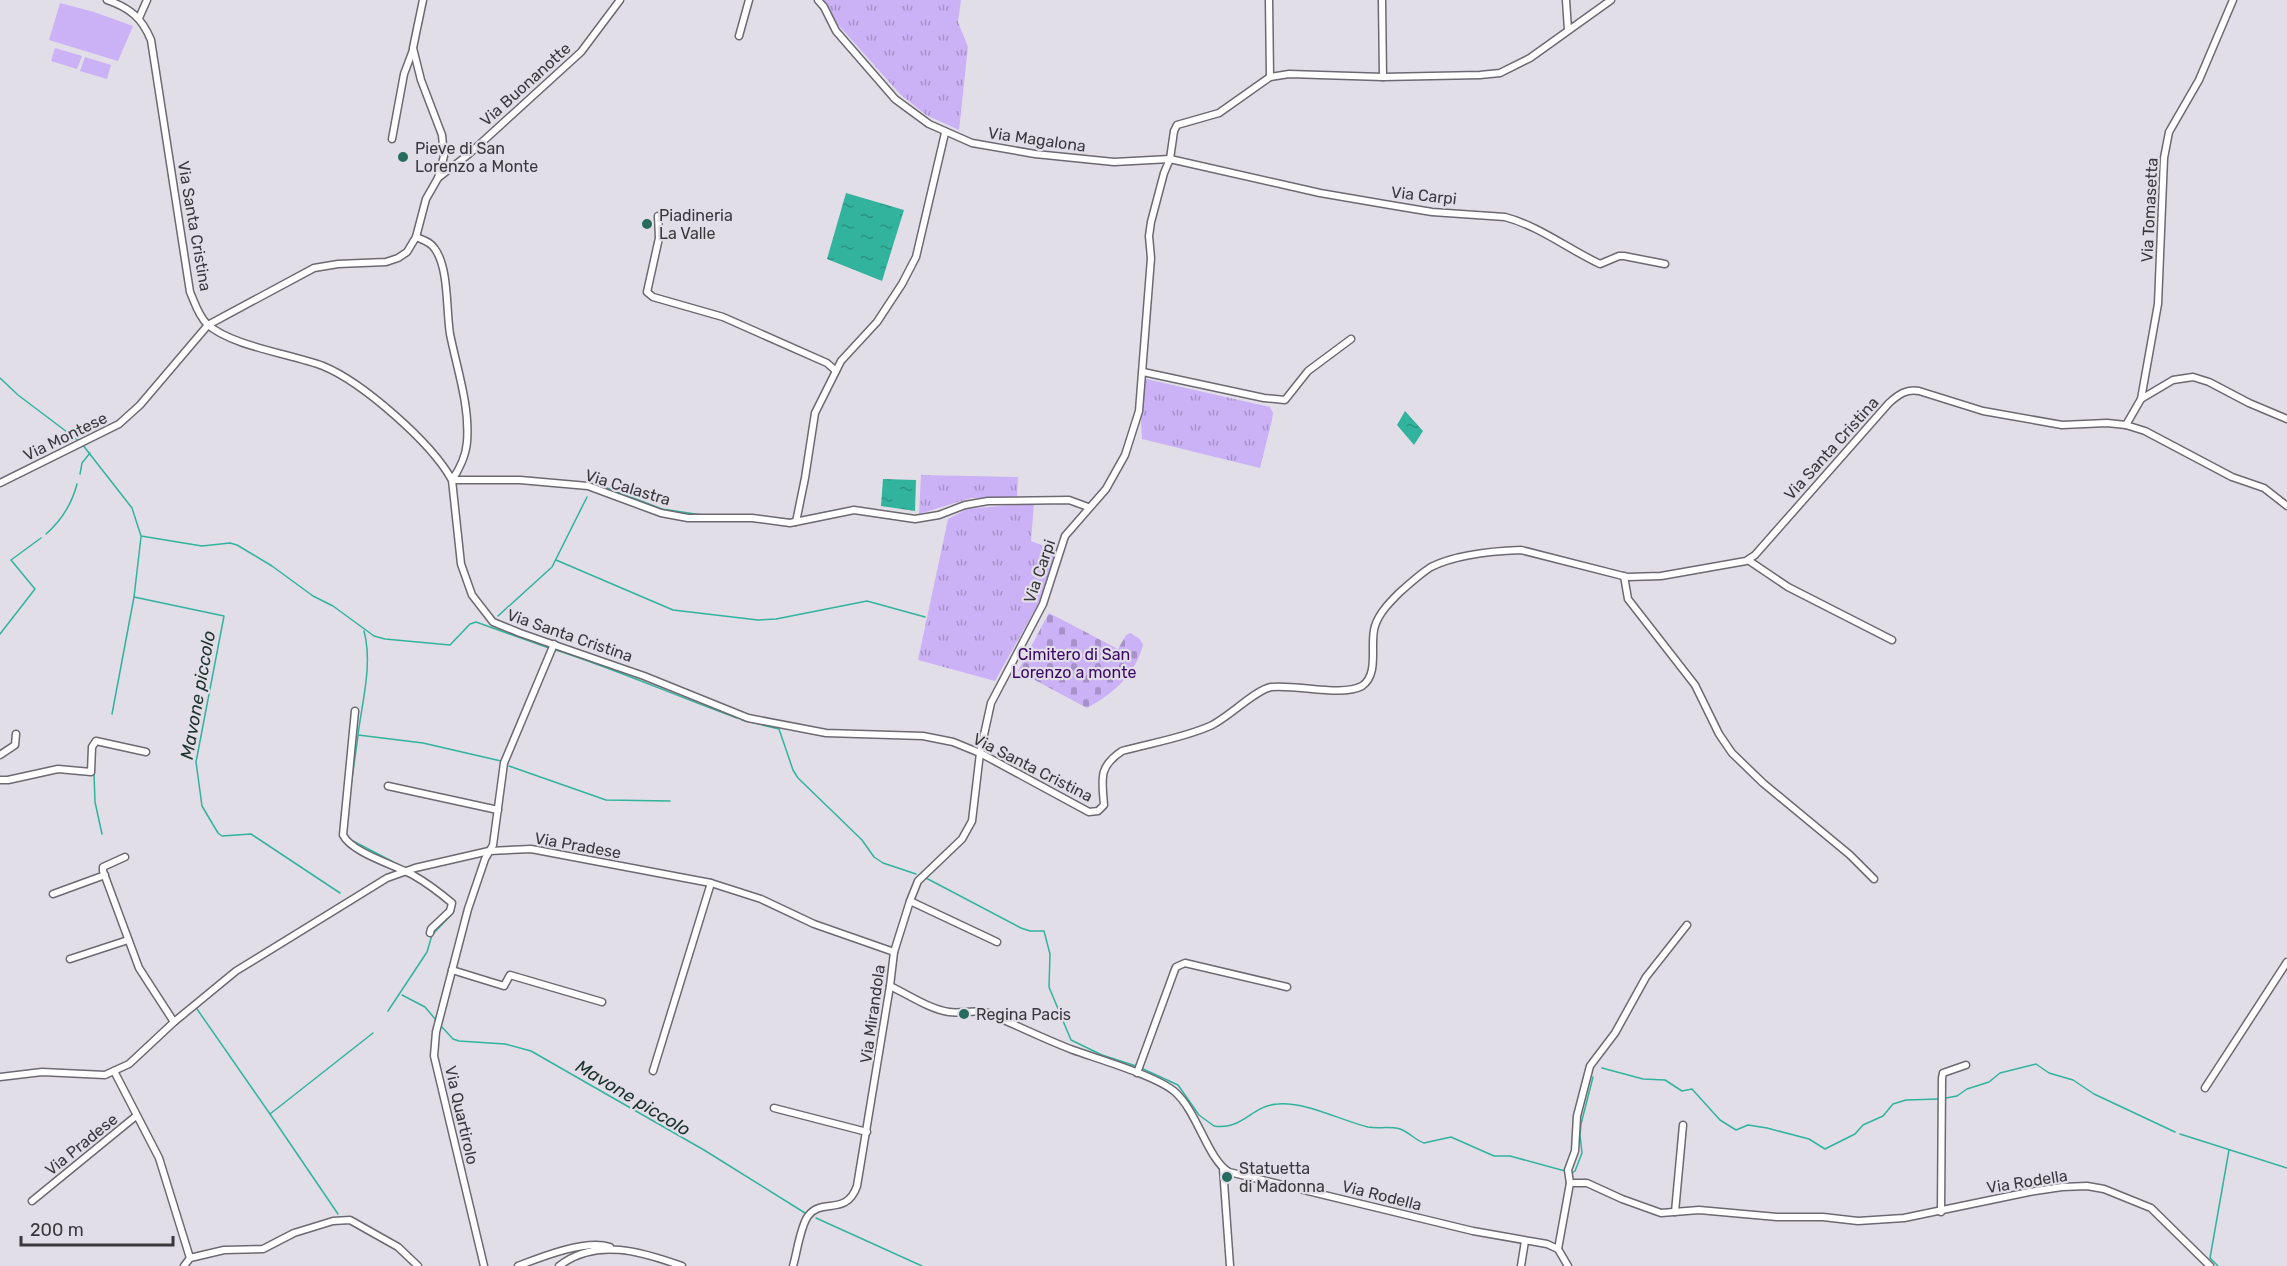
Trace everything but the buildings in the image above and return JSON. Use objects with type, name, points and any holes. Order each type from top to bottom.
[{"type":"street","name":"Via Santa Cristina","points":[[107,0],[126,8],[146,27],[154,55],[190,292],[196,309],[208,325]]},
{"type":"street","points":[[126,8],[130,0]]},
{"type":"street","points":[[139,18],[147,0]]},
{"type":"street","points":[[392,139],[404,74],[413,48],[423,0]]},
{"type":"street","name":"Via Buonanotte","points":[[438,178],[469,154],[581,52],[620,0]]},
{"type":"street","points":[[739,36],[748,0]]},
{"type":"street","name":"Via Magalona","points":[[818,0],[836,31],[895,99],[945,133],[992,148],[1035,154],[1114,162],[1170,159]]},
{"type":"street","points":[[1269,0],[1270,77]]},
{"type":"street","points":[[1382,0],[1383,77]]},
{"type":"street","points":[[1566,0],[1568,30]]},
{"type":"street","name":"Via Carpi","points":[[980,753],[991,703],[1043,604],[1065,536],[1106,489],[1125,455],[1139,411],[1151,258],[1149,236],[1164,173],[1170,159],[1173,131],[1178,125],[1219,113],[1270,77],[1289,74],[1383,77],[1500,73],[1530,58],[1611,0]]},
{"type":"street","name":"Via Tomasetta","points":[[2126,425],[2141,399],[2158,304],[2163,169],[2169,132],[2199,80],[2233,0]]},
{"type":"street","points":[[208,325],[314,268],[338,264],[386,262],[407,252],[416,237],[426,199],[438,178],[444,156],[443,141],[421,80],[413,48]]},
{"type":"street","points":[[796,522],[806,478],[815,413],[841,361],[877,322],[902,284],[916,257],[945,133]]},
{"type":"street","name":"Via Carpi","points":[[1170,159],[1320,193],[1390,206],[1432,212],[1505,217],[1553,238],[1600,264],[1618,256],[1665,264]]},
{"type":"street","points":[[658,216],[659,238],[647,292],[653,297],[723,317],[827,363],[836,371]]},
{"type":"street","points":[[416,237],[428,242],[436,249],[443,270],[450,332],[468,425],[467,445],[452,480]]},
{"type":"street","points":[[208,325],[234,339],[322,366],[342,376],[412,432],[452,480]]},
{"type":"street","name":"Via Montese","points":[[0,483],[85,442],[130,416],[208,325]]},
{"type":"street","points":[[1143,372],[1264,398],[1285,400],[1308,371],[1351,339]]},
{"type":"street","name":"Via Tomasetta","points":[[2141,399],[2173,380],[2193,377],[2209,382],[2249,403],[2287,419]]},
{"type":"street","name":"Via Santa Cristina","points":[[452,480],[461,564],[472,595],[493,622],[644,676],[748,718],[826,733],[923,736],[953,742],[980,753],[1079,809],[1089,812],[1098,811],[1104,805],[1102,780],[1104,769],[1110,759],[1122,751],[1208,727],[1227,717],[1268,687],[1347,690],[1361,686],[1369,679],[1375,624],[1383,610],[1413,580],[1431,567],[1473,555],[1521,550],[1624,576],[1661,576],[1748,560],[1889,403],[1899,394],[1910,390],[1919,390],[1983,411],[2061,425],[2108,423],[2126,425],[2145,431],[2232,477],[2264,488],[2287,506]]},
{"type":"street","name":"Via Calastra","points":[[452,480],[520,480],[588,486],[661,513],[688,518],[752,518],[796,522],[854,510],[915,519],[939,515],[965,505],[988,501],[1069,500],[1088,507]]},
{"type":"street","points":[[1748,560],[1788,587],[1892,640]]},
{"type":"street","points":[[1624,576],[1628,599],[1695,685],[1719,734],[1732,753],[1763,783],[1850,855],[1875,879]]},
{"type":"street","name":"Via Quartirolo","points":[[484,1266],[434,1056],[436,1032],[468,909],[493,845],[504,763],[554,644]]},
{"type":"street","points":[[355,711],[343,836],[353,847],[434,887],[452,903],[450,911],[431,929],[430,933]]},
{"type":"street","points":[[0,755],[15,745],[16,735]]},
{"type":"street","points":[[0,780],[58,769],[91,772],[92,747],[96,741],[146,752]]},
{"type":"street","name":"Via Mirandola","points":[[793,1266],[809,1215],[816,1210],[846,1203],[853,1196],[867,1132],[894,952],[918,881],[962,839],[972,822],[980,753]]},
{"type":"street","points":[[388,786],[498,810]]},
{"type":"street","name":"Via Pradese","points":[[0,1077],[42,1072],[96,1076],[114,1071],[129,1064],[174,1022],[236,971],[387,878],[404,871],[489,851],[531,849],[711,883],[761,898],[814,924],[894,952]]},
{"type":"street","points":[[125,857],[103,867],[105,875],[139,968],[174,1022]]},
{"type":"street","points":[[53,894],[105,875]]},
{"type":"street","points":[[653,1071],[711,883]]},
{"type":"street","points":[[910,901],[997,942]]},
{"type":"street","points":[[1568,1266],[1558,1249],[1570,1183],[1568,1170],[1575,1151],[1577,1116],[1590,1066],[1615,1033],[1646,977],[1687,925]]},
{"type":"street","points":[[70,959],[128,940]]},
{"type":"street","points":[[2205,1088],[2287,962]]},
{"type":"street","points":[[1137,1073],[1174,972],[1181,964],[1185,963],[1287,987]]},
{"type":"street","points":[[452,970],[504,986],[510,975],[602,1002]]},
{"type":"street","points":[[890,986],[939,1009],[950,1012],[981,1011],[988,1013],[1069,1048],[1167,1086],[1180,1098],[1223,1168],[1230,1266]]},
{"type":"street","points":[[1941,1212],[1942,1078],[1943,1073],[1948,1070],[1966,1065]]},
{"type":"street","name":"Via Pradese","points":[[32,1201],[136,1116],[114,1071]]},
{"type":"street","points":[[774,1108],[867,1132]]},
{"type":"street","points":[[136,1116],[151,1139],[159,1158],[190,1258]]},
{"type":"street","points":[[1675,1212],[1683,1125]]},
{"type":"street","name":"Via Rodella","points":[[1223,1168],[1229,1172],[1473,1231],[1547,1244],[1558,1249]]},
{"type":"street","name":"Via Rodella","points":[[1570,1183],[1587,1183],[1652,1210],[1675,1212],[1699,1210],[1777,1217],[1823,1216],[1858,1221],[1904,1218],[2029,1192],[2087,1186],[2104,1189],[2151,1208],[2210,1266]]},
{"type":"street","points":[[184,1266],[190,1258],[224,1250],[263,1249],[294,1233],[333,1221],[350,1220],[398,1247],[418,1266]]},
{"type":"street","points":[[1521,1266],[1525,1241]]},
{"type":"street","points":[[518,1266],[583,1247],[607,1245],[612,1248]]},
{"type":"street","points":[[560,1266],[566,1261],[587,1253],[612,1248],[633,1250],[682,1266]]},
{"type":"green space","points":[[816,0],[961,0],[958,22],[968,47],[959,130],[926,115],[900,94]]},
{"type":"green space","points":[[60,3],[133,26],[118,61],[49,40]]},
{"type":"green space","points":[[55,48],[82,56],[77,69],[51,61]]},
{"type":"green space","points":[[85,57],[111,65],[107,79],[80,71]]},
{"type":"green space","points":[[1146,379],[1270,407],[1273,413],[1272,420],[1260,468],[1142,439],[1141,419]]},
{"type":"green space","points":[[921,475],[1018,477],[1017,497],[971,498],[919,514]]},
{"type":"green space","points":[[1034,503],[1031,541],[1057,551],[1038,604],[995,681],[918,660],[948,519],[967,509]]},
{"type":"green space","name":"Cimitero di San Lorenzo a monte","points":[[1049,613],[1118,649],[1126,635],[1130,633],[1140,639],[1143,645],[1135,666],[1122,682],[1087,708],[1018,671]]},
{"type":"water","points":[[846,193],[904,210],[882,281],[827,259]]},
{"type":"water","points":[[1405,411],[1423,431],[1414,445],[1397,425]]},
{"type":"water","points":[[883,479],[916,480],[915,511],[881,506]]},
{"type":"waterway","name":"Mavone piccolo","points":[[0,378],[18,395],[79,441]]},
{"type":"waterway","name":"Mavone piccolo","points":[[82,444],[132,508],[141,536],[202,546],[230,543],[237,545],[272,566],[313,596],[333,606],[374,636],[450,645],[470,624],[476,622],[549,648]]},
{"type":"waterway","name":"Mavone piccolo","points":[[80,474],[82,463],[90,453]]},
{"type":"waterway","name":"Mavone piccolo","points":[[46,534],[65,511],[77,484]]},
{"type":"waterway","points":[[599,485],[662,509],[702,515]]},
{"type":"waterway","points":[[498,616],[552,567],[587,497]]},
{"type":"waterway","points":[[809,516],[848,509],[872,510]]},
{"type":"waterway","points":[[763,517],[789,519]]},
{"type":"waterway","name":"Mavone piccolo","points":[[141,537],[134,597],[224,616],[196,762],[202,806],[222,836],[251,834],[340,893]]},
{"type":"waterway","name":"Mavone piccolo","points":[[0,634],[35,589],[11,560],[41,538]]},
{"type":"waterway","points":[[556,560],[673,610],[758,620],[776,619],[867,601],[925,617]]},
{"type":"waterway","name":"Mavone piccolo","points":[[112,714],[134,597]]},
{"type":"waterway","name":"Mavone piccolo","points":[[364,631],[367,670],[358,735],[423,743],[501,761]]},
{"type":"waterway","name":"Mavone piccolo","points":[[556,650],[737,718]]},
{"type":"waterway","name":"Mavone piccolo","points":[[742,720],[779,729],[798,778],[862,840],[874,857],[883,863],[916,874]]},
{"type":"waterway","name":"Mavone piccolo","points":[[349,800],[358,736]]},
{"type":"waterway","name":"Mavone piccolo","points":[[509,766],[606,800],[670,801]]},
{"type":"waterway","name":"Mavone piccolo","points":[[94,774],[95,802],[102,834]]},
{"type":"waterway","name":"Mavone piccolo","points":[[351,840],[401,866]]},
{"type":"waterway","name":"Mavone piccolo","points":[[926,878],[1021,928],[1030,931],[1044,931],[1050,954],[1049,987],[1071,1040],[1102,1055],[1136,1066]]},
{"type":"waterway","name":"Mavone piccolo","points":[[429,881],[439,889]]},
{"type":"waterway","name":"Mavone piccolo","points":[[388,1011],[427,952],[432,935],[453,913],[455,905]]},
{"type":"waterway","name":"Mavone piccolo","points":[[402,995],[425,1007],[436,1020]]},
{"type":"waterway","name":"Mavone piccolo","points":[[197,1009],[270,1114]]},
{"type":"waterway","name":"Mavone piccolo","points":[[442,1027],[453,1039],[459,1041],[505,1044],[531,1051],[704,1150],[805,1213]]},
{"type":"waterway","name":"Mavone piccolo","points":[[338,1214],[270,1114],[373,1033]]},
{"type":"waterway","name":"Mavone piccolo","points":[[1946,1098],[1957,1096],[1967,1089],[1989,1082],[2000,1073],[2036,1064],[2049,1073],[2073,1080],[2094,1094],[2175,1132]]},
{"type":"waterway","name":"Mavone piccolo","points":[[1602,1068],[1643,1079],[1665,1080],[1682,1091],[1692,1089],[1720,1120],[1736,1130],[1748,1125],[1767,1128],[1809,1139],[1825,1149],[1855,1134],[1863,1125],[1883,1116],[1893,1104],[1906,1100],[1939,1099]]},
{"type":"waterway","name":"Mavone piccolo","points":[[1143,1069],[1178,1085],[1199,1115],[1214,1126],[1224,1127],[1240,1122],[1269,1105],[1289,1104],[1368,1127],[1400,1129],[1424,1143],[1451,1137],[1494,1156],[1510,1156],[1565,1171]]},
{"type":"waterway","name":"Mavone piccolo","points":[[1571,1174],[1575,1171],[1582,1153],[1581,1124],[1593,1077]]},
{"type":"waterway","name":"Mavone piccolo","points":[[2180,1134],[2287,1168]]},
{"type":"waterway","name":"Mavone piccolo","points":[[2218,1266],[2210,1258],[2229,1150]]},
{"type":"waterway","name":"Mavone piccolo","points":[[816,1218],[922,1266]]},
{"type":"place","name":"Pieve di San Lorenzo a Monte","points":[[403,157]]},
{"type":"place","name":"Piadineria La Valle","points":[[647,224]]},
{"type":"place","name":"Regina Pacis","points":[[964,1014]]},
{"type":"place","name":"Statuetta di Madonna","points":[[1227,1177]]}]
